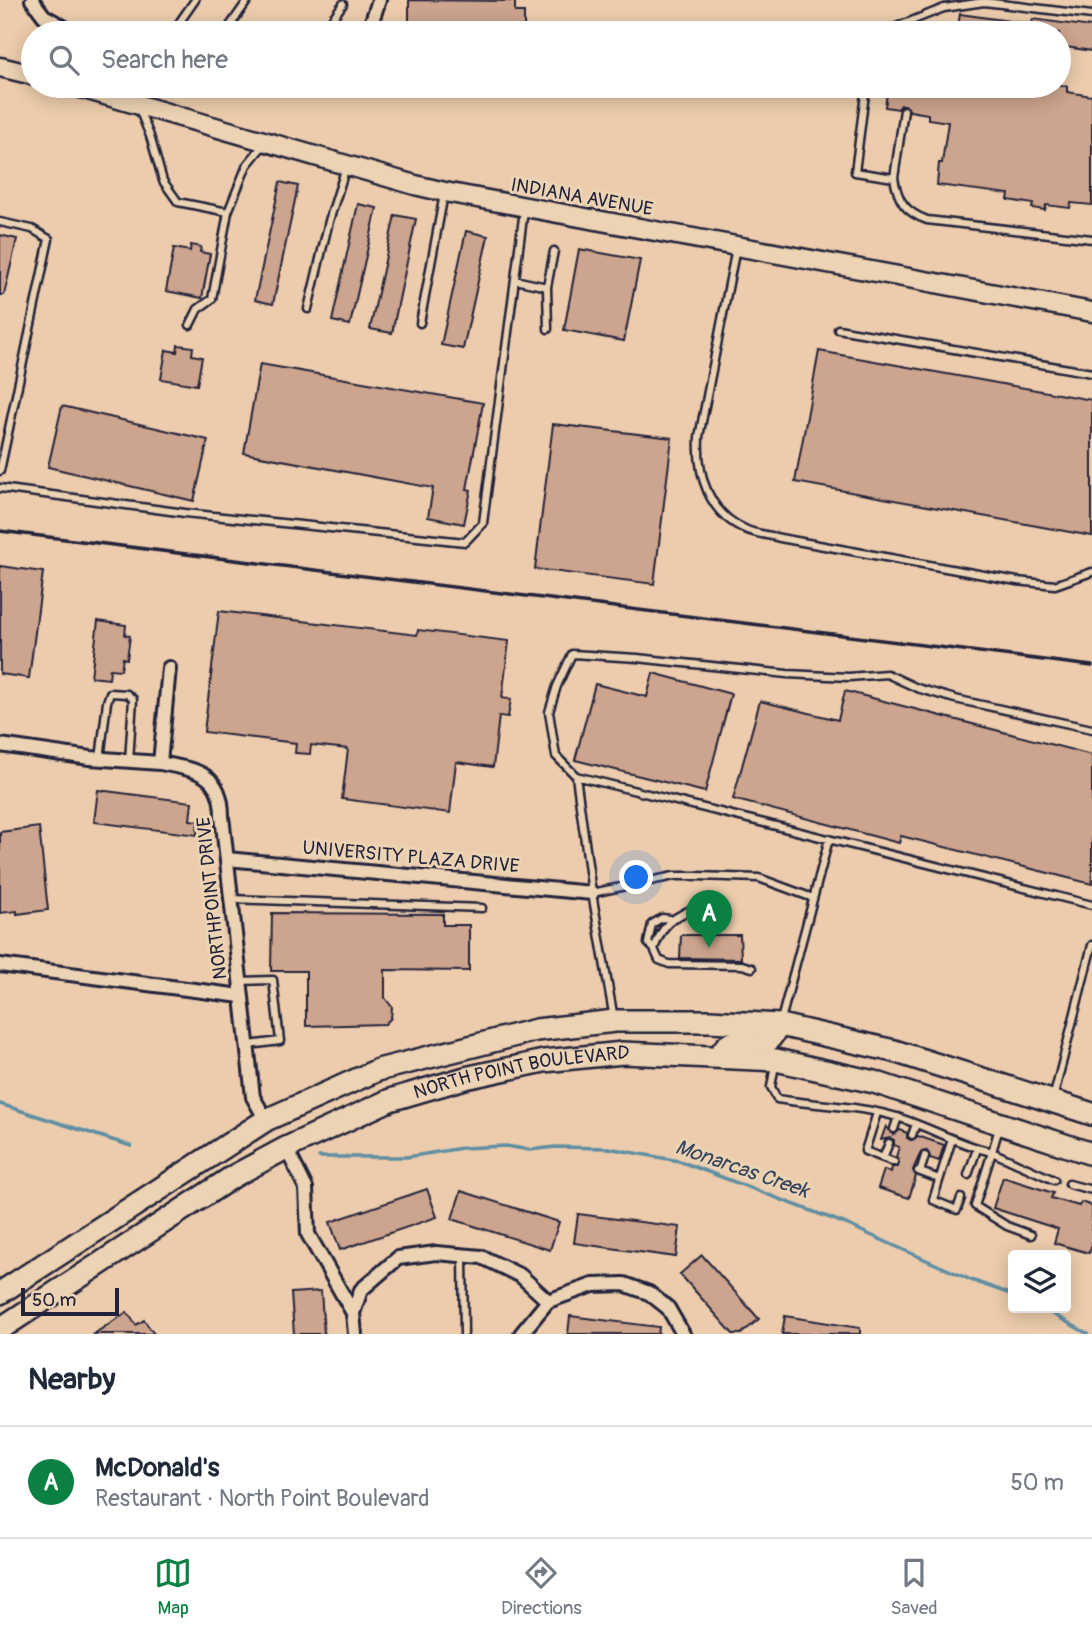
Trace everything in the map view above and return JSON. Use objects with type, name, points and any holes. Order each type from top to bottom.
[{"type":"main road","points":[[0,67],[21,72]]},
{"type":"main road","name":"INDIANA AVENUE","points":[[115,98],[444,192],[1092,312]]},
{"type":"main road","name":"NORTH POINT BOULEVARD","points":[[0,1293],[266,1120],[378,1070],[536,1030],[615,1021],[710,1021],[780,1026],[836,1036],[894,1051],[1092,1114]]},
{"type":"main road","points":[[720,1056],[723,1048],[734,1041],[768,1041],[780,1026]]},
{"type":"main road","points":[[776,1060],[782,1047],[790,1041],[826,1042],[836,1036]]},
{"type":"main road","name":"NORTH POINT BOULEVARD","points":[[0,1329],[234,1176],[286,1148],[390,1100],[465,1078],[544,1061],[623,1054],[776,1060],[874,1083],[1092,1154]]},
{"type":"main road","points":[[286,1148],[286,1128],[289,1120],[385,1077],[394,1065]]},
{"type":"main road","points":[[192,1204],[197,1186],[266,1139],[266,1120]]},
{"type":"street","points":[[32,0],[44,16],[53,21]]},
{"type":"street","points":[[372,21],[376,1]]},
{"type":"street","points":[[160,764],[169,668]]},
{"type":"street","name":"NORTHPOINT DRIVE","points":[[0,745],[186,768],[212,780],[222,798],[226,859],[253,1097],[266,1120]]},
{"type":"street","name":"UNIVERSITY PLAZA DRIVE","points":[[226,859],[592,893]]},
{"type":"street","points":[[0,965],[241,996]]},
{"type":"street","points":[[286,1148],[306,1188],[308,1234],[353,1313]]},
{"type":"street","points":[[355,1334],[353,1313],[360,1290],[398,1258],[436,1253],[482,1257],[521,1276],[548,1301]]},
{"type":"street","points":[[521,1334],[548,1301],[593,1285],[624,1284],[649,1293],[668,1308],[683,1334]]},
{"type":"lane","points":[[180,21],[195,0]]},
{"type":"lane","points":[[233,21],[248,0]]},
{"type":"lane","points":[[912,21],[944,8],[984,2],[1092,15]]},
{"type":"lane","points":[[331,21],[343,4]]},
{"type":"lane","points":[[864,98],[855,172],[894,178]]},
{"type":"lane","points":[[136,104],[150,136],[163,181],[178,202],[228,212]]},
{"type":"lane","points":[[904,110],[894,178],[903,206],[913,215],[927,220],[1092,239]]},
{"type":"lane","points":[[190,325],[198,309],[212,299],[228,212],[247,165],[266,142]]},
{"type":"lane","points":[[308,309],[329,220],[346,165]]},
{"type":"lane","points":[[420,323],[444,192]]},
{"type":"lane","points":[[0,488],[185,513],[465,542],[483,523],[524,208]]},
{"type":"lane","points":[[0,222],[32,229],[49,239],[0,471]]},
{"type":"lane","points":[[736,247],[699,437],[698,457],[700,475],[708,494],[724,516],[747,530],[780,538],[1017,581],[1055,585],[1092,572]]},
{"type":"lane","points":[[548,328],[547,288],[554,251]]},
{"type":"lane","points":[[515,280],[547,288]]},
{"type":"lane","points":[[838,329],[1092,373]]},
{"type":"lane","points":[[1092,729],[929,692],[887,674],[849,677],[787,674],[572,654],[556,686],[550,712],[556,756],[576,776],[1092,905]]},
{"type":"lane","points":[[100,759],[110,693],[127,694],[133,699],[129,761]]},
{"type":"lane","points":[[576,776],[592,893],[615,1021]]},
{"type":"lane","points":[[780,1026],[829,839]]},
{"type":"lane","points":[[592,893],[685,876],[759,878],[813,898]]},
{"type":"lane","points":[[231,899],[482,908]]},
{"type":"lane","points":[[692,909],[670,919],[662,918],[652,924],[648,943],[659,960],[669,964],[741,965],[752,968]]},
{"type":"lane","points":[[654,949],[670,919]]},
{"type":"lane","points":[[1052,1101],[1092,945]]},
{"type":"lane","points":[[240,981],[273,980],[280,1041],[249,1045]]},
{"type":"lane","points":[[776,1060],[771,1087],[778,1098],[849,1106],[898,1117],[977,1149],[992,1152],[1054,1180]]},
{"type":"lane","points":[[877,1113],[865,1151],[894,1162]]},
{"type":"lane","points":[[894,1129],[898,1117]]},
{"type":"lane","points":[[912,1135],[916,1124]]},
{"type":"lane","points":[[1000,1124],[975,1206],[1007,1226],[1031,1235]]},
{"type":"lane","points":[[930,1141],[934,1131]]},
{"type":"lane","points":[[951,1139],[933,1200],[957,1210],[961,1198]]},
{"type":"lane","points":[[883,1158],[889,1143]]},
{"type":"lane","points":[[968,1175],[977,1149]]},
{"type":"lane","points":[[925,1156],[919,1172],[939,1179]]},
{"type":"lane","points":[[1069,1184],[1092,1190]]},
{"type":"lane","points":[[463,1255],[464,1334]]},
{"type":"building","points":[[409,0],[515,1],[515,12],[524,12],[524,21],[409,21]]},
{"type":"building","points":[[960,14],[1010,21],[959,21]]},
{"type":"building","points":[[1071,24],[1092,27],[1092,51],[1071,48]]},
{"type":"building","points":[[1071,93],[1092,96],[1092,205],[1071,203],[1070,208],[1046,205],[1045,210],[1032,208],[1033,204],[1008,200],[1009,194],[937,185],[948,122],[928,119],[928,114],[910,111],[905,105],[898,109],[885,107],[886,98],[1071,98]]},
{"type":"building","points":[[280,182],[298,186],[273,304],[255,300]]},
{"type":"building","points":[[358,204],[377,208],[350,325],[332,321]]},
{"type":"building","points":[[395,215],[416,219],[392,333],[370,329]]},
{"type":"building","points":[[466,231],[488,236],[463,349],[441,345]]},
{"type":"building","points":[[0,235],[17,239],[4,295],[0,295]]},
{"type":"building","points":[[191,245],[201,247],[200,252],[210,254],[202,298],[166,291],[174,248],[190,251]]},
{"type":"building","points":[[579,249],[640,260],[624,341],[564,330]]},
{"type":"building","points":[[178,345],[193,347],[192,355],[202,357],[197,385],[161,379],[166,350],[177,352]]},
{"type":"building","points":[[819,351],[1092,400],[1092,536],[795,482]]},
{"type":"building","points":[[260,364],[483,403],[467,489],[471,490],[464,524],[428,517],[433,488],[244,453]]},
{"type":"building","points":[[62,406],[208,440],[194,501],[48,467]]},
{"type":"building","points":[[553,424],[672,438],[654,584],[535,569]]},
{"type":"building","points":[[0,566],[43,572],[29,678],[0,674]]},
{"type":"building","points":[[219,611],[417,635],[418,630],[509,641],[502,698],[511,699],[508,717],[499,716],[493,767],[456,762],[450,813],[342,799],[348,749],[311,745],[310,754],[295,753],[296,743],[204,732]]},
{"type":"building","points":[[98,621],[126,625],[125,635],[130,636],[127,659],[123,658],[121,670],[110,669],[109,679],[91,677]]},
{"type":"building","points":[[653,673],[731,694],[705,792],[575,760],[595,684],[647,697]]},
{"type":"building","points":[[845,691],[1092,755],[1092,884],[901,836],[899,843],[733,799],[760,701],[838,720]]},
{"type":"building","points":[[98,790],[192,802],[190,820],[198,821],[197,835],[94,822]]},
{"type":"building","points":[[39,827],[48,910],[0,913],[0,832]]},
{"type":"building","points":[[272,913],[443,914],[443,925],[469,925],[469,971],[385,970],[385,998],[392,1007],[391,1018],[385,1024],[306,1026],[306,971],[271,971]]},
{"type":"building","points":[[681,935],[740,935],[741,959],[680,958]]},
{"type":"building","points":[[886,1126],[893,1135],[900,1130],[907,1133],[907,1138],[911,1140],[918,1136],[944,1145],[939,1161],[930,1158],[927,1151],[921,1152],[913,1170],[916,1176],[909,1198],[878,1188],[884,1170],[891,1172],[892,1167],[897,1167],[899,1163],[896,1157],[899,1147],[894,1145],[894,1140],[881,1140]]},
{"type":"building","points":[[1003,1177],[1053,1193],[1051,1198],[1079,1206],[1081,1202],[1092,1206],[1092,1245],[1089,1253],[1054,1243],[1058,1229],[993,1208]]},
{"type":"building","points":[[427,1189],[437,1217],[340,1250],[330,1222]]},
{"type":"building","points":[[461,1191],[559,1222],[550,1250],[452,1219]]},
{"type":"building","points":[[578,1214],[680,1227],[676,1257],[574,1243]]},
{"type":"building","points":[[702,1255],[759,1319],[741,1334],[733,1334],[680,1274]]},
{"type":"building","points":[[321,1291],[324,1334],[294,1334],[291,1293]]},
{"type":"building","points":[[127,1312],[136,1325],[144,1320],[154,1334],[94,1334]]},
{"type":"building","points":[[570,1316],[659,1327],[658,1334],[568,1334]]},
{"type":"building","points":[[785,1316],[860,1328],[860,1334],[782,1334]]},
{"type":"waterway","name":"Monarcas Creek","points":[[0,1104],[131,1146]]},
{"type":"waterway","name":"Monarcas Creek","points":[[319,1157],[407,1157],[462,1148],[506,1146],[530,1150],[555,1147],[608,1148],[679,1161],[846,1224],[971,1280],[1008,1293]]},
{"type":"waterway","name":"Monarcas Creek","points":[[1051,1313],[1088,1334]]},
{"type":"railway","points":[[0,531],[1092,666]]},
{"type":"place","name":"McDonald's","points":[[709,948]]}]
